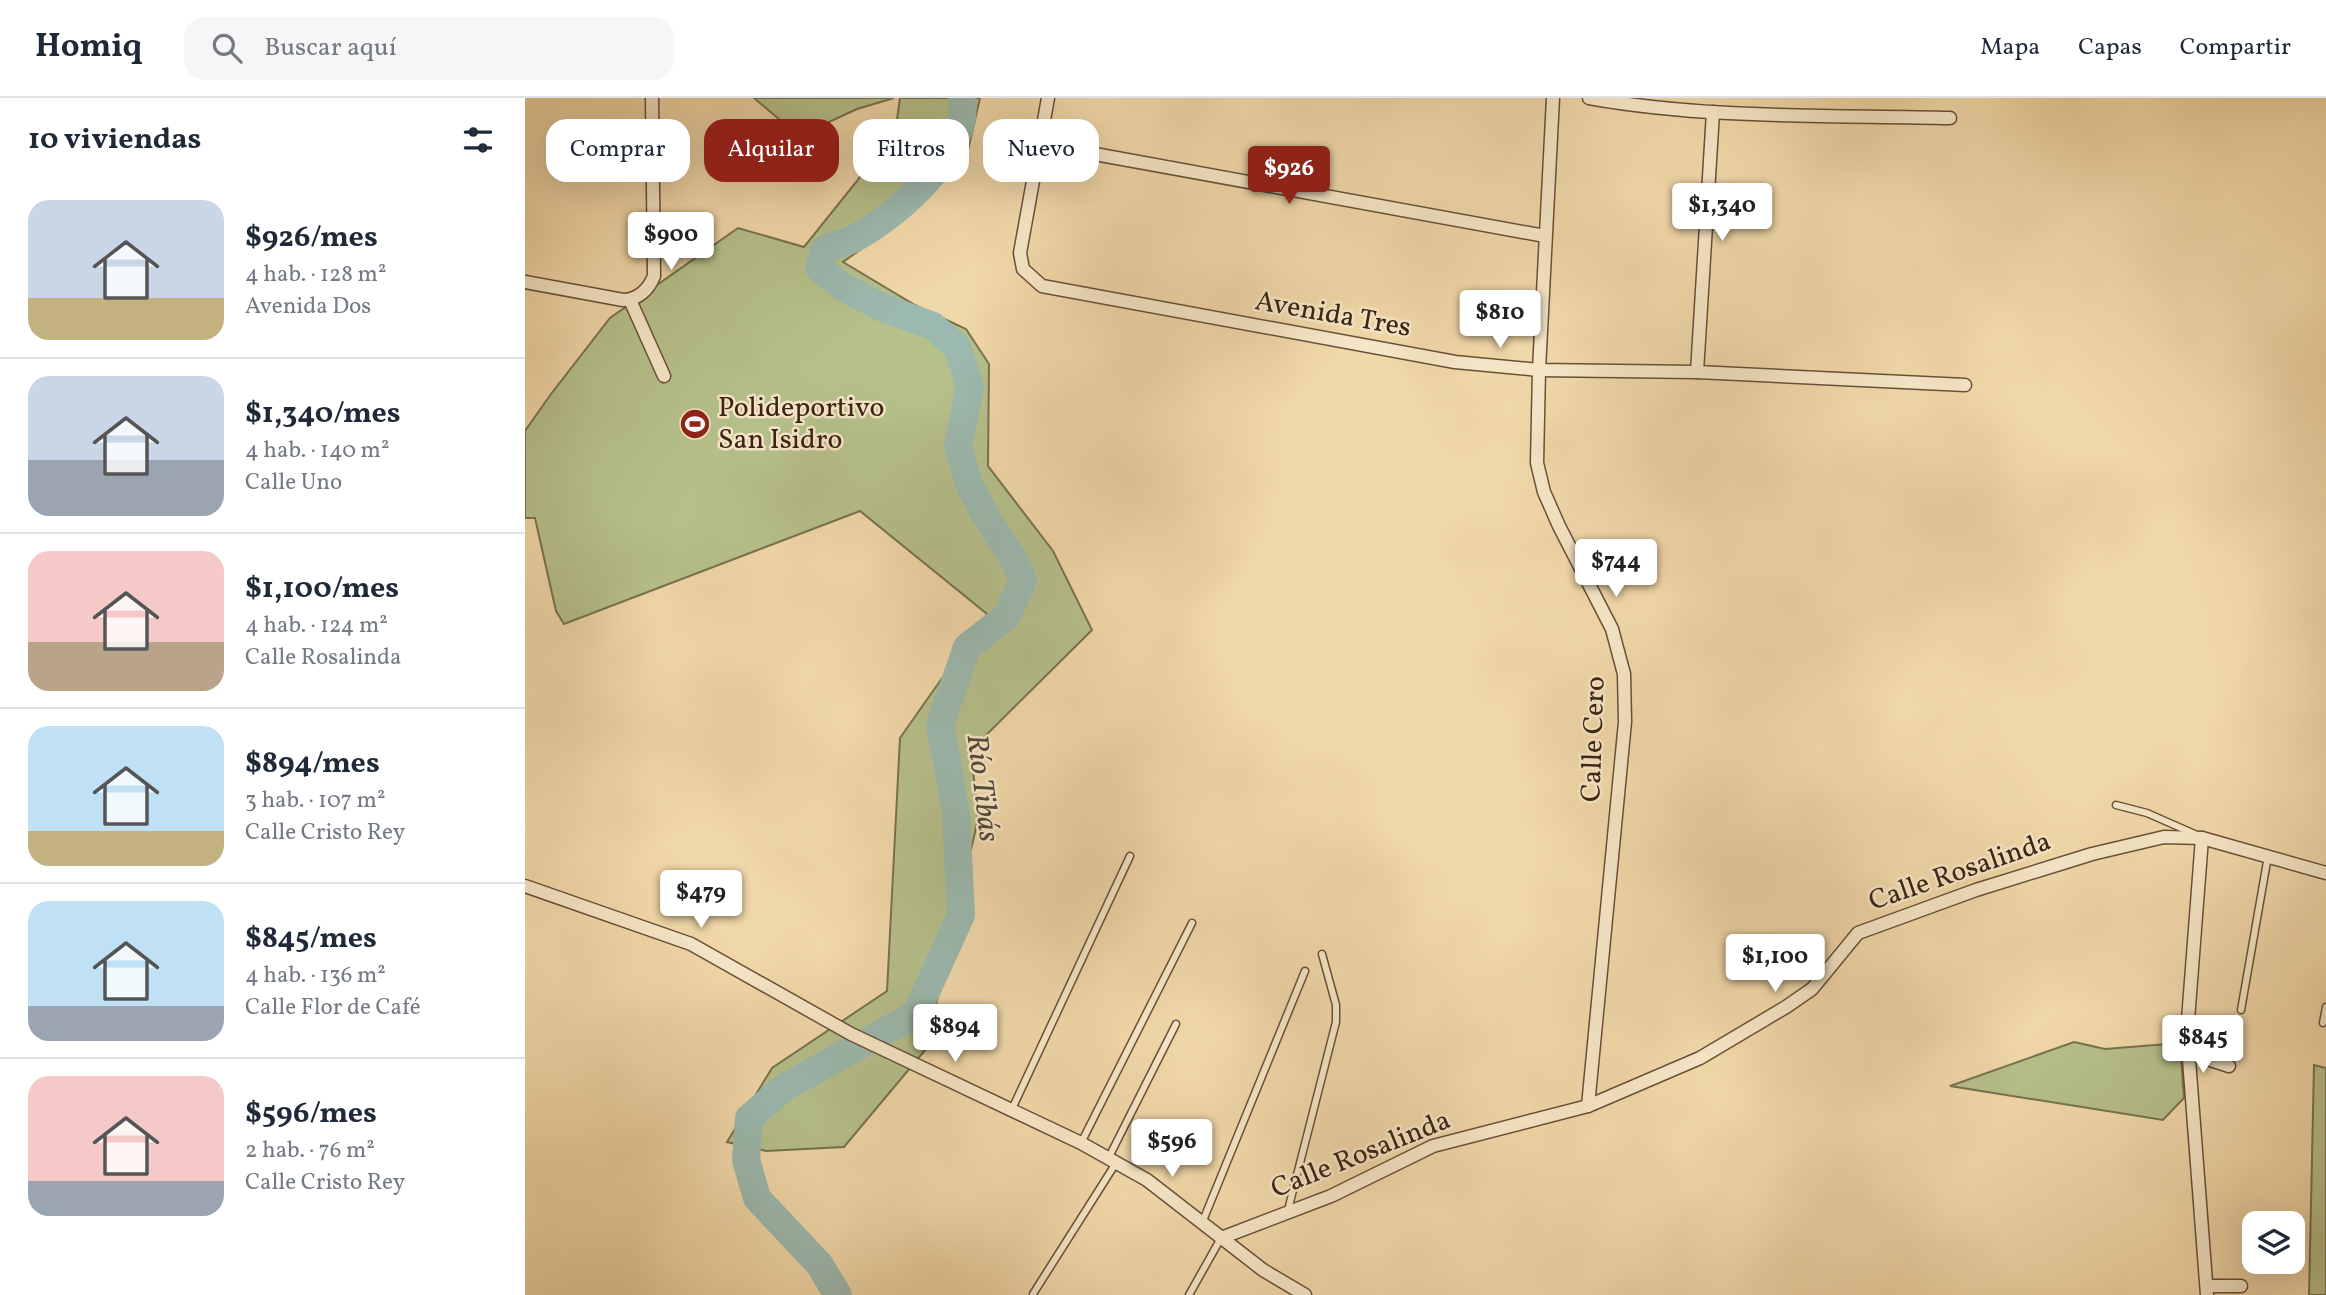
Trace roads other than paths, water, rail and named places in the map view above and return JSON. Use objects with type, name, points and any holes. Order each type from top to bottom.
[{"type":"street","points":[[525,282],[630,300],[643,293],[655,276],[652,98]]},
{"type":"street","points":[[1044,119],[1048,98]]},
{"type":"street","name":"Calle Cero","points":[[1553,98],[1537,463],[1544,492],[1559,526],[1612,629],[1624,674],[1625,722],[1588,1105]]},
{"type":"street","points":[[1589,98],[1643,108],[1713,112],[1950,118]]},
{"type":"street","points":[[1697,372],[1713,112]]},
{"type":"street","points":[[1099,155],[1545,236]]},
{"type":"street","name":"Avenida Tres","points":[[1033,182],[1020,253],[1023,269],[1032,280],[1053,289],[1455,362],[1539,370],[1697,372],[1965,385]]},
{"type":"street","points":[[630,300],[664,376]]},
{"type":"street","name":"Calle Rosalinda","points":[[1221,1238],[1331,1196],[1433,1146],[1588,1105],[1700,1058],[1812,989],[1858,933],[1965,894],[2102,851],[2164,837],[2202,838],[2326,873]]},
{"type":"street","points":[[2202,838],[2187,1033],[2207,1290],[2241,1286]]},
{"type":"street","points":[[525,886],[691,944],[851,1034],[1113,1159],[1147,1180],[1263,1270],[1305,1295]]},
{"type":"street","points":[[2189,1053],[2229,1066]]},
{"type":"lane","points":[[2116,805],[2147,813],[2202,838]]},
{"type":"lane","points":[[1012,1109],[1130,856]]},
{"type":"lane","points":[[2241,1010],[2268,856]]},
{"type":"lane","points":[[1081,1143],[1192,923]]},
{"type":"lane","points":[[1288,1212],[1336,1022],[1336,1005],[1322,954]]},
{"type":"lane","points":[[1202,1224],[1305,971]]},
{"type":"lane","points":[[2323,1023],[2326,1007]]},
{"type":"lane","points":[[1033,1294],[1113,1159],[1176,1024]]},
{"type":"lane","points":[[1189,1295],[1221,1238]]},
{"type":"waterway","name":"Río Tibás","points":[[838,1295],[819,1264],[757,1198],[746,1160],[749,1118],[785,1087],[916,1014],[961,915],[956,812],[940,725],[967,647],[1007,616],[1023,580],[970,486],[958,447],[970,387],[957,347],[933,326],[881,307],[843,287],[819,268],[825,249],[851,240],[872,228],[910,198],[928,179],[955,139],[962,118],[962,98]]},
{"type":"place","name":"Polideportivo San Isidro","points":[[695,424]]}]
